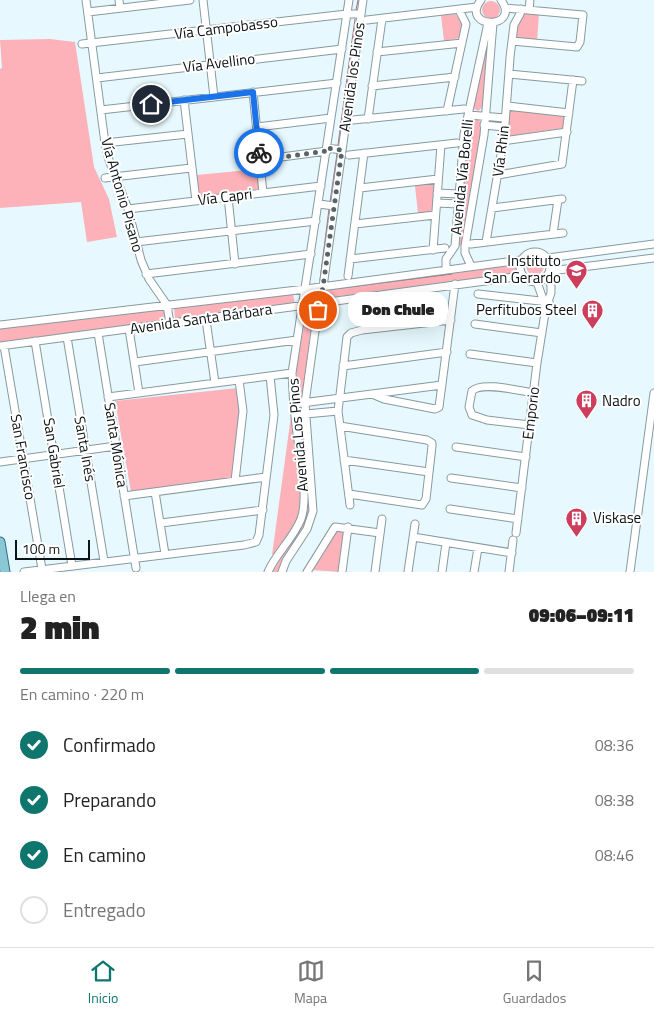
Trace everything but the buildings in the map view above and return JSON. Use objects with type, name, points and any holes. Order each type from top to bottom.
[{"type":"main road","points":[[0,542],[5,572]]},
{"type":"street","name":"Vía Antonio Pisano","points":[[86,0],[108,160],[128,209],[140,260],[146,274],[167,305],[170,324]]},
{"type":"street","points":[[88,12],[119,4],[185,0]]},
{"type":"street","points":[[203,0],[214,97]]},
{"type":"street","name":"Avenida los Pinos","points":[[306,289],[349,0]]},
{"type":"street","name":"Avenida los Pinos","points":[[319,302],[326,286],[334,206],[346,152],[363,0]]},
{"type":"street","points":[[478,15],[477,7],[481,0]]},
{"type":"street","points":[[501,0],[504,12],[515,21]]},
{"type":"street","points":[[529,10],[530,0]]},
{"type":"street","points":[[367,20],[477,7]]},
{"type":"street","points":[[504,12],[521,9],[583,15],[578,46],[512,41]]},
{"type":"street","name":"Vía Rhin","points":[[486,242],[503,141],[515,21],[521,9]]},
{"type":"street","points":[[447,110],[466,24],[459,10]]},
{"type":"street","points":[[463,18],[478,15],[490,23],[501,19],[504,12]]},
{"type":"street","name":"Vía Campobasso","points":[[82,44],[361,14]]},
{"type":"street","points":[[368,119],[382,19]]},
{"type":"street","name":"Avenida Vía Borelli","points":[[471,266],[464,250],[484,125],[490,23]]},
{"type":"street","name":"Avenida Vía Borelli","points":[[446,269],[446,259],[454,248],[466,112],[488,37]]},
{"type":"street","points":[[377,52],[462,43]]},
{"type":"street","name":"Vía Avellino","points":[[97,78],[342,49]]},
{"type":"street","points":[[510,74],[582,80]]},
{"type":"street","points":[[372,86],[455,76]]},
{"type":"street","points":[[498,175],[562,164],[574,80]]},
{"type":"street","points":[[101,110],[337,83]]},
{"type":"street","points":[[253,92],[262,193]]},
{"type":"street","points":[[184,100],[196,201]]},
{"type":"street","points":[[507,106],[569,113]]},
{"type":"street","points":[[353,120],[447,110],[505,118]]},
{"type":"street","points":[[257,127],[331,118]]},
{"type":"street","points":[[484,125],[504,127]]},
{"type":"street","points":[[503,141],[567,132]]},
{"type":"street","points":[[105,144],[188,134]]},
{"type":"street","points":[[260,160],[327,150],[364,153],[457,143]]},
{"type":"street","points":[[433,250],[441,145]]},
{"type":"street","points":[[348,276],[364,153]]},
{"type":"street","points":[[104,178],[191,168]]},
{"type":"street","points":[[360,188],[438,180]]},
{"type":"street","name":"Vía Capri","points":[[128,209],[322,186]]},
{"type":"street","points":[[437,194],[460,194]]},
{"type":"street","points":[[228,198],[234,264]]},
{"type":"street","points":[[492,208],[560,199],[553,234]]},
{"type":"street","points":[[437,203],[459,204]]},
{"type":"street","points":[[318,204],[334,206]]},
{"type":"street","points":[[355,224],[435,215]]},
{"type":"street","points":[[136,242],[316,220]]},
{"type":"street","points":[[470,244],[563,233]]},
{"type":"street","points":[[548,258],[654,244]]},
{"type":"street","points":[[350,258],[445,248]]},
{"type":"street","points":[[454,248],[464,250]]},
{"type":"street","points":[[532,252],[541,253],[548,258],[550,263],[549,273],[544,280],[538,282],[527,280],[522,276],[519,268],[524,256],[532,252]]},
{"type":"street","points":[[146,274],[311,254]]},
{"type":"street","points":[[549,273],[654,258]]},
{"type":"street","name":"Avenida Santa Bárbara","points":[[0,325],[306,289],[521,260]]},
{"type":"street","name":"Emporio","points":[[509,572],[518,519],[537,363],[546,303],[551,289],[549,273]]},
{"type":"street","name":"Avenida Santa Bárbara","points":[[2,346],[206,320],[332,300],[522,276]]},
{"type":"street","name":"Emporio","points":[[538,282],[546,303]]},
{"type":"street","points":[[372,394],[384,399],[435,409],[439,406],[456,284]]},
{"type":"street","points":[[326,286],[326,294],[332,300]]},
{"type":"street","name":"Avenida Los Pinos","points":[[268,572],[272,561],[295,531],[302,514],[304,497],[292,373],[306,289]]},
{"type":"street","points":[[478,294],[546,303]]},
{"type":"street","name":"Avenida Los Pinos","points":[[282,572],[286,562],[308,529],[313,511],[305,403],[319,302]]},
{"type":"street","points":[[206,320],[215,384]]},
{"type":"street","points":[[350,505],[338,411],[346,340],[349,334],[356,331],[451,320]]},
{"type":"street","points":[[475,324],[542,333]]},
{"type":"street","points":[[129,329],[139,393]]},
{"type":"street","name":"Santa Mónica","points":[[98,333],[136,568]]},
{"type":"street","name":"Santa Inés","points":[[66,337],[104,562]]},
{"type":"street","points":[[134,362],[297,340]]},
{"type":"street","name":"San Gabriel","points":[[35,341],[72,566]]},
{"type":"street","name":"San Francisco","points":[[2,346],[42,569]]},
{"type":"street","points":[[343,366],[447,352]]},
{"type":"street","points":[[470,354],[537,363]]},
{"type":"street","points":[[108,397],[292,373]]},
{"type":"street","points":[[24,572],[254,543],[258,539],[263,510],[274,415],[270,376]]},
{"type":"street","points":[[235,481],[243,411],[239,380]]},
{"type":"street","points":[[294,404],[442,385]]},
{"type":"street","points":[[530,425],[481,419],[472,415],[469,407],[472,391],[478,387],[486,386],[534,393]]},
{"type":"street","points":[[630,572],[654,393]]},
{"type":"street","points":[[295,415],[338,411]]},
{"type":"street","points":[[340,426],[422,439],[430,441],[432,446],[426,499],[422,505],[349,494]]},
{"type":"street","points":[[0,462],[116,446]]},
{"type":"street","points":[[456,447],[526,457]]},
{"type":"street","points":[[344,460],[429,472]]},
{"type":"street","points":[[124,496],[266,477]]},
{"type":"street","points":[[451,478],[522,488]]},
{"type":"street","points":[[156,492],[165,554]]},
{"type":"street","points":[[161,523],[263,510]]},
{"type":"street","points":[[450,510],[518,519]]},
{"type":"street","points":[[375,572],[382,519]]},
{"type":"street","points":[[408,572],[415,524]]},
{"type":"street","points":[[306,572],[332,529],[338,526],[380,533]]},
{"type":"street","points":[[342,572],[348,527]]},
{"type":"street","points":[[413,537],[512,553]]},
{"type":"street","points":[[442,572],[446,543]]},
{"type":"street","points":[[474,572],[478,548]]},
{"type":"shaded area","points":[[487,1],[495,1],[500,6],[498,17],[487,19],[482,14],[482,6]]},
{"type":"shaded area","points":[[455,14],[463,24],[460,38],[444,41],[441,15]]},
{"type":"shaded area","points":[[524,14],[539,14],[537,41],[518,39],[516,36],[517,23]]},
{"type":"shaded area","points":[[50,39],[75,42],[94,167],[109,199],[117,237],[87,242],[81,202],[0,208],[0,69],[2,68],[0,40]]},
{"type":"shaded area","points":[[486,47],[488,48],[483,107],[478,111],[473,108]]},
{"type":"shaded area","points":[[509,111],[564,116],[564,128],[509,136],[507,134]]},
{"type":"shaded area","points":[[475,118],[481,124],[480,139],[462,244],[460,246],[458,244],[466,138],[470,123]]},
{"type":"shaded area","points":[[258,169],[260,189],[199,196],[197,175]]},
{"type":"shaded area","points":[[432,183],[435,187],[432,210],[430,212],[418,213],[415,186]]},
{"type":"shaded area","points":[[531,257],[539,257],[544,262],[542,273],[531,275],[526,270],[526,262]]},
{"type":"shaded area","points":[[516,264],[516,273],[332,297],[328,294],[329,289]]},
{"type":"shaded area","points":[[293,294],[295,303],[175,319],[174,308]]},
{"type":"shaded area","points":[[165,308],[166,321],[0,342],[0,328]]},
{"type":"shaded area","points":[[307,310],[312,311],[313,314],[302,398],[298,399],[296,367]]},
{"type":"shaded area","points":[[238,388],[242,417],[232,479],[131,492],[115,401]]},
{"type":"shaded area","points":[[291,416],[300,476],[300,509],[290,532],[272,555]]},
{"type":"shaded area","points":[[298,417],[302,417],[310,474],[311,504],[304,529],[286,555],[278,572],[273,572],[279,560],[299,532],[306,515],[308,488]]},
{"type":"shaded area","points":[[337,529],[345,531],[339,572],[313,570],[326,550]]},
{"type":"waterway","points":[[356,10],[358,0]]},
{"type":"waterway","points":[[338,145],[355,19]]},
{"type":"waterway","points":[[330,202],[337,154]]},
{"type":"waterway","points":[[320,280],[329,209]]},
{"type":"waterway","points":[[341,288],[452,274]]},
{"type":"way so far","points":[[259,153],[260,160],[327,151],[327,148],[342,150],[323,287],[318,310]]},
{"type":"place","name":"Instituto San Gerardo","points":[[577,289]]},
{"type":"place","name":"Don Chule","points":[[318,310]]},
{"type":"place","name":"Perfitubos Steel","points":[[593,329]]},
{"type":"place","name":"Nadro","points":[[586,420]]},
{"type":"place","name":"Viskase","points":[[577,537]]},
{"type":"route","points":[[151,104],[253,92],[259,153]]}]
